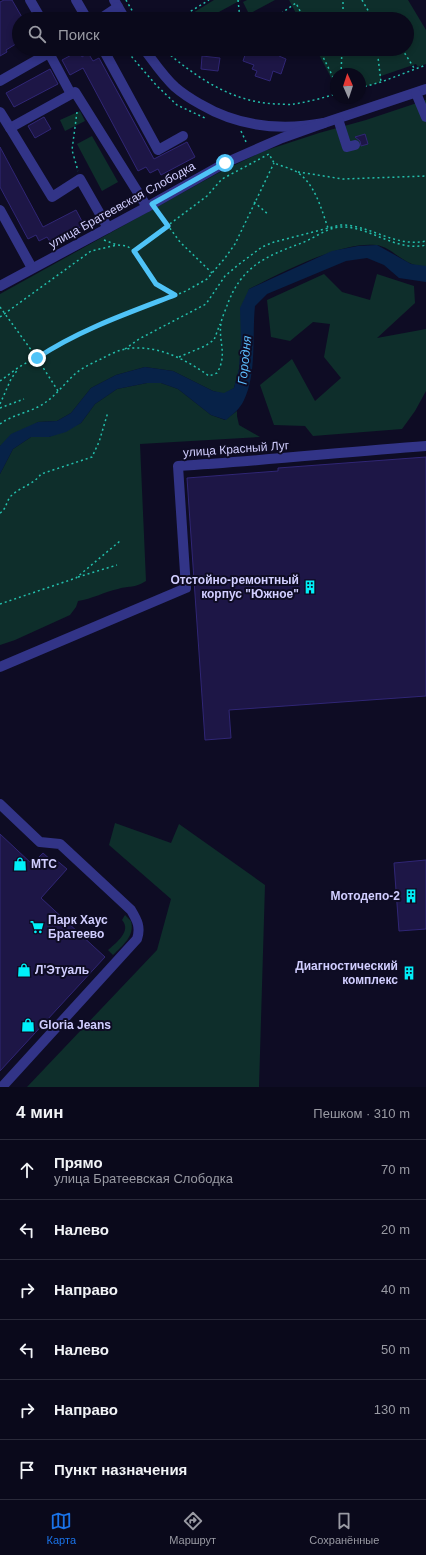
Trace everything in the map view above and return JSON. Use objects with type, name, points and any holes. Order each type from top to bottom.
[{"type":"street","points":[[30,0],[37,12]]},
{"type":"street","points":[[76,0],[83,12]]},
{"type":"street","points":[[107,12],[116,4]]},
{"type":"street","points":[[0,81],[42,56]]},
{"type":"street","points":[[54,56],[75,96],[150,205]]},
{"type":"street","points":[[107,56],[158,150],[183,136]]},
{"type":"street","points":[[149,56],[168,80],[190,98],[220,114],[253,125],[267,127],[309,126],[324,123],[426,89]]},
{"type":"street","points":[[416,92],[426,117]]},
{"type":"street","points":[[10,128],[75,96]]},
{"type":"street","points":[[0,112],[52,197],[80,178],[108,228]]},
{"type":"street","points":[[338,119],[347,147],[355,145]]},
{"type":"street","name":"улица Братеевская Слободка","points":[[0,286],[225,163],[282,138],[324,123]]},
{"type":"street","points":[[0,210],[32,268]]},
{"type":"street","name":"улица Красный Луг","points":[[0,667],[186,588],[178,466],[294,458],[322,454],[426,446]]},
{"type":"street","points":[[0,804],[40,842],[60,844],[131,910],[137,920],[140,931],[137,939],[2,1087]]},
{"type":"path","points":[[126,0],[134,12]]},
{"type":"path","points":[[189,12],[210,0]]},
{"type":"path","points":[[238,0],[239,12]]},
{"type":"path","points":[[283,12],[296,3],[297,0]]},
{"type":"path","points":[[342,12],[343,0]]},
{"type":"path","points":[[362,1],[369,12]]},
{"type":"path","points":[[296,3],[300,12]]},
{"type":"path","points":[[171,56],[216,88],[233,95],[263,103],[293,105],[330,96]]},
{"type":"path","points":[[322,56],[330,71]]},
{"type":"path","points":[[341,68],[342,56]]},
{"type":"path","points":[[378,56],[381,82]]},
{"type":"path","points":[[406,56],[414,68]]},
{"type":"path","points":[[366,86],[426,65]]},
{"type":"path","points":[[75,96],[72,150],[80,178]]},
{"type":"path","points":[[134,251],[207,196],[222,179],[270,154],[274,163],[296,171],[343,179],[426,176]]},
{"type":"path","points":[[0,382],[19,367],[37,358],[50,349],[95,327],[195,287],[212,273],[235,244],[274,163]]},
{"type":"path","points":[[296,171],[309,182],[315,193],[328,229]]},
{"type":"path","points":[[254,202],[269,215]]},
{"type":"path","points":[[150,205],[180,242],[212,273]]},
{"type":"path","points":[[0,424],[45,403],[83,369],[101,359],[123,350],[139,339],[206,304],[225,276],[238,264],[262,247],[274,242],[349,224],[391,238],[410,242],[426,241]]},
{"type":"path","points":[[179,357],[205,346],[214,340],[234,288],[249,268],[276,252],[306,242],[328,229],[342,227],[355,228],[386,240],[412,246],[426,245]]},
{"type":"path","points":[[103,240],[117,245]]},
{"type":"path","points":[[0,317],[91,251],[108,246],[127,246],[134,251],[156,284],[175,295]]},
{"type":"path","points":[[0,307],[37,358],[58,392]]},
{"type":"path","points":[[123,350],[145,349],[164,352],[179,357],[209,376],[217,373],[222,364],[221,323]]},
{"type":"path","points":[[0,404],[11,379],[19,367]]},
{"type":"path","points":[[0,408],[24,399]]},
{"type":"path","points":[[0,513],[4,510],[10,496],[36,480],[41,474],[92,457],[99,442],[108,412]]},
{"type":"path","points":[[76,578],[120,541]]},
{"type":"path","points":[[0,604],[117,564]]},
{"type":"green space","points":[[214,0],[241,0],[219,12],[194,12]]},
{"type":"green space","points":[[247,0],[275,0],[253,12],[248,12],[243,2]]},
{"type":"green space","points":[[289,0],[408,0],[426,30],[426,64],[418,67],[416,64],[381,76],[381,82],[366,86],[366,68],[330,68],[330,76],[320,56],[414,56],[414,12],[295,12]]},
{"type":"green space","points":[[426,100],[426,266],[411,264],[388,249],[376,245],[362,245],[329,253],[294,267],[249,289],[241,342],[239,369],[234,388],[224,394],[213,391],[173,371],[145,367],[116,375],[91,388],[71,413],[57,421],[38,422],[0,446],[0,294],[220,172],[264,151]]},
{"type":"green space","points":[[80,111],[85,121],[65,131],[60,120]]},
{"type":"green space","points":[[92,136],[118,182],[102,191],[77,144]]},
{"type":"green space","points":[[324,274],[342,292],[370,300],[377,274],[414,286],[415,303],[377,338],[426,329],[426,391],[415,411],[402,429],[313,436],[305,426],[274,425],[260,385],[292,359],[315,401],[341,378],[324,357],[330,324],[313,322],[290,341],[271,337],[267,300]]},
{"type":"green space","points":[[147,383],[161,383],[178,389],[211,415],[225,420],[237,411],[239,425],[260,437],[140,444],[146,581],[135,586],[113,590],[78,601],[76,607],[70,615],[15,640],[0,645],[0,474],[13,449],[31,437],[49,437],[81,423],[95,404],[117,389]]},
{"type":"green space","points":[[115,823],[171,843],[179,824],[265,885],[259,1087],[27,1087],[157,950],[171,899],[109,845]]},
{"type":"green space","points":[[125,915],[131,921],[132,926],[130,936],[121,948],[113,955],[108,950],[119,940],[124,932],[125,924],[122,920]]},
{"type":"water","name":"Городня","points":[[377,245],[411,264],[426,266],[426,282],[399,278],[384,265],[367,258],[346,261],[267,294],[255,306],[251,378],[248,390],[240,406],[226,420],[211,415],[178,389],[161,383],[147,383],[117,389],[95,404],[81,423],[66,432],[49,437],[31,437],[13,449],[0,474],[0,446],[11,434],[38,422],[57,421],[71,413],[91,388],[116,375],[145,367],[173,371],[213,391],[224,393],[234,388],[239,369],[241,342],[240,308],[249,289],[332,251],[358,246]]},
{"type":"building","points":[[4,0],[12,0],[19,12],[12,12],[12,46],[6,50],[7,52],[0,56],[0,2]]},
{"type":"building","points":[[70,56],[90,56],[93,61],[99,58],[154,159],[187,142],[195,157],[161,175],[158,169],[150,173],[146,167],[138,171],[83,68],[70,75],[62,60]]},
{"type":"building","points":[[202,56],[220,58],[218,71],[201,69]]},
{"type":"building","points":[[245,56],[279,56],[286,59],[281,74],[273,71],[270,81],[255,76],[257,71],[252,69],[254,65],[243,61]]},
{"type":"building","points":[[50,69],[58,84],[14,107],[6,93]]},
{"type":"building","points":[[44,117],[51,129],[35,138],[28,126]]},
{"type":"building","points":[[365,134],[368,144],[361,146],[360,141],[355,137]]},
{"type":"building","points":[[0,147],[43,227],[76,210],[84,225],[51,243],[47,237],[39,241],[36,235],[28,239],[0,187]]},
{"type":"building","name":"Отстойно-ремонтный корпус \"Южное\"","points":[[426,457],[426,696],[229,710],[231,738],[205,740],[187,478],[278,471],[278,468]]},
{"type":"building","name":"Парк Хаус Братеево","points":[[0,834],[32,864],[43,853],[52,861],[55,859],[67,869],[41,898],[105,957],[0,1071]]},
{"type":"building","name":"Мотодепо-2","points":[[426,860],[426,929],[399,931],[394,863]]},
{"type":"place","name":"Отстойно-ремонтный корпус \"Южное\"","points":[[310,587]]},
{"type":"place","name":"МТС","points":[[20,864]]},
{"type":"place","name":"Мотодепо-2","points":[[411,896]]},
{"type":"place","name":"Парк Хаус Братеево","points":[[37,927]]},
{"type":"place","name":"Л'Этуаль","points":[[24,970]]},
{"type":"place","name":"Диагностический комплекс","points":[[409,973]]},
{"type":"place","name":"Gloria Jeans","points":[[28,1025]]},
{"type":"route","points":[[37,358],[50,349],[95,327],[175,295],[152,280],[138,255],[134,251],[168,226],[152,204],[225,163]]}]
